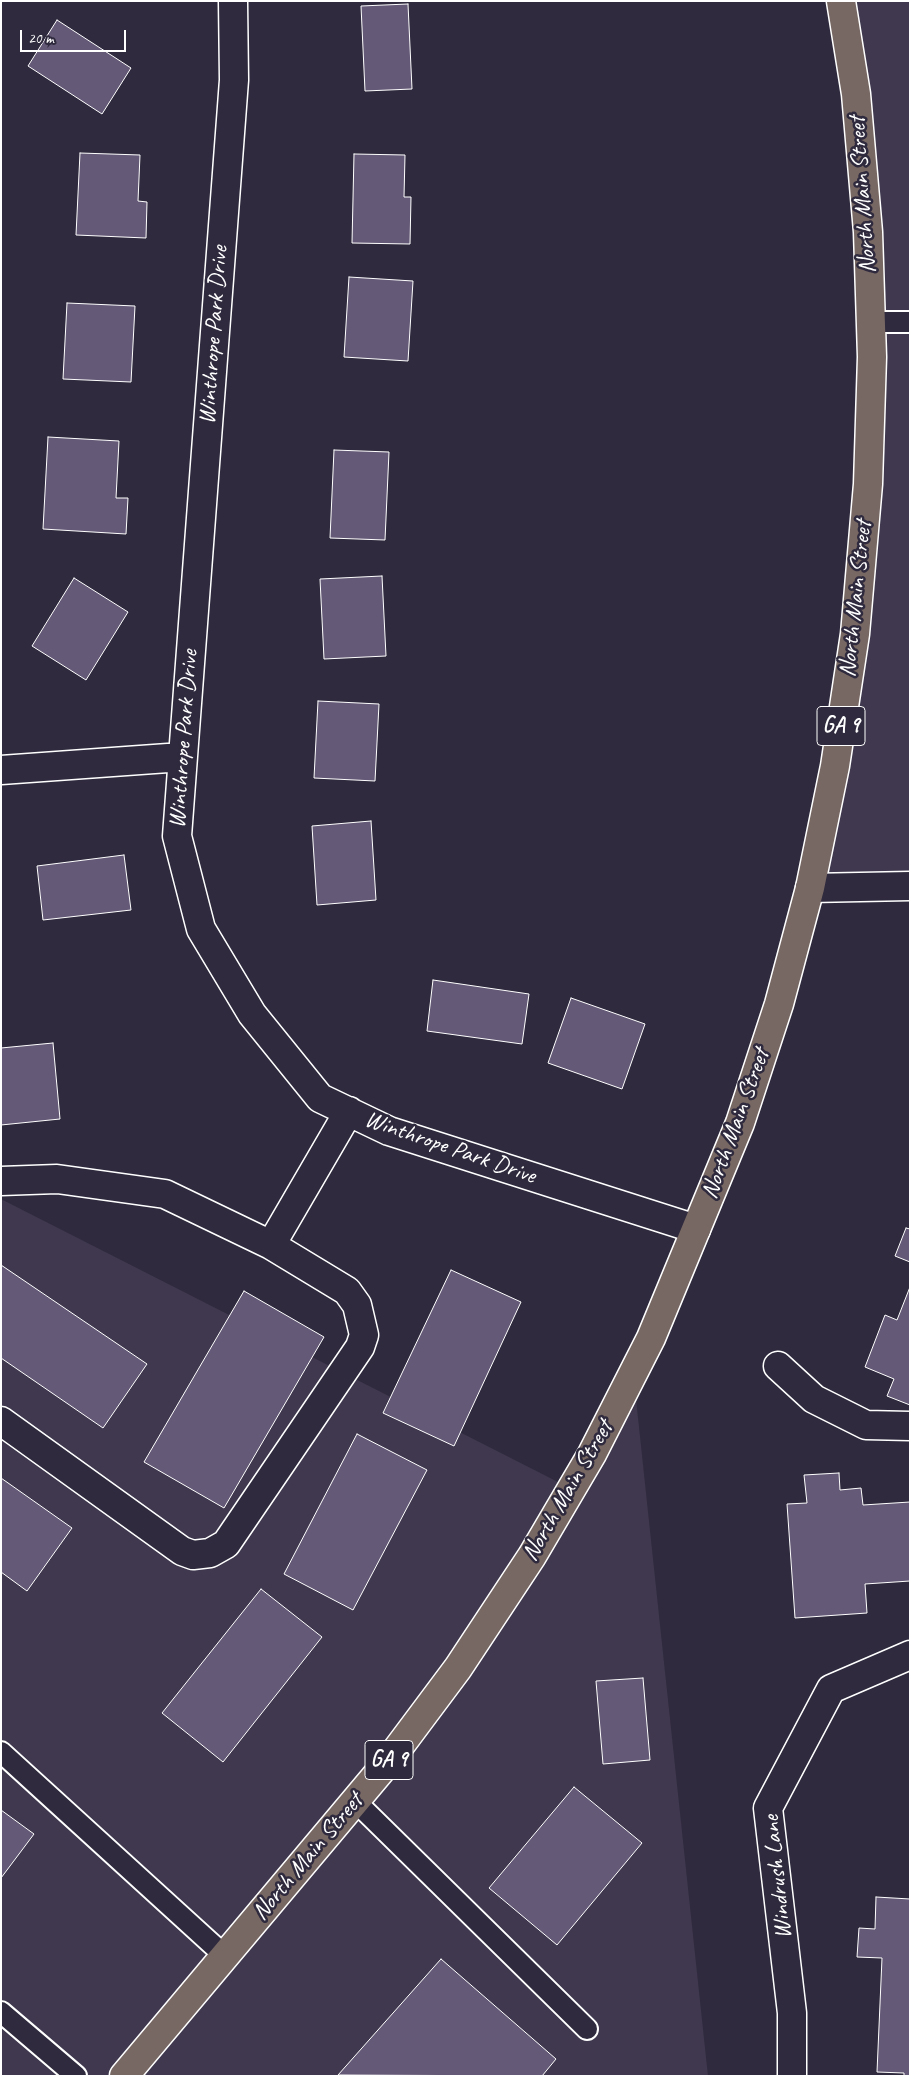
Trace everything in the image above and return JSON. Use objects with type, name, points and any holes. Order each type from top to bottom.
[{"type":"main road","name":"North Main Street","points":[[124,2076],[393,1756],[458,1668],[532,1556],[592,1454],[651,1338],[740,1123],[779,1004],[810,888],[835,766],[855,634],[868,484],[872,357],[868,232],[856,94],[841,1]]},
{"type":"street","name":"Winthrope Park Drive","points":[[233,1],[234,80],[177,836],[201,929],[252,1014],[320,1098],[389,1131],[696,1229]]},
{"type":"street","points":[[1,770],[182,757]]},
{"type":"street","points":[[810,888],[910,886]]},
{"type":"street","points":[[271,1245],[349,1111]]},
{"type":"street","points":[[1,1181],[57,1179],[165,1194],[271,1245],[347,1291],[357,1305],[363,1324],[364,1335],[360,1346],[226,1544],[210,1553],[193,1555],[182,1551],[1,1422]]},
{"type":"street","points":[[778,1366],[814,1399],[866,1425],[910,1426]]},
{"type":"street","name":"Windrush Lane","points":[[792,2076],[792,2013],[768,1808],[831,1689],[910,1655]]},
{"type":"lane","points":[[870,322],[910,322]]},
{"type":"lane","points":[[1,1752],[225,1956]]},
{"type":"lane","points":[[355,1801],[587,2029]]},
{"type":"lane","points":[[1,2012],[76,2076]]},
{"type":"shaded area","points":[[854,1],[910,1],[910,876],[808,878],[858,640],[869,337]]},
{"type":"shaded area","points":[[1,1199],[562,1484],[632,1361],[708,2076],[1,2076]]},
{"type":"building","points":[[408,4],[412,89],[365,91],[361,6]]},
{"type":"building","points":[[57,20],[131,68],[102,114],[28,66]]},
{"type":"building","points":[[80,153],[140,155],[138,201],[147,202],[146,238],[76,235]]},
{"type":"building","points":[[354,154],[405,155],[404,197],[411,197],[410,244],[352,243]]},
{"type":"building","points":[[349,277],[413,281],[408,361],[344,357]]},
{"type":"building","points":[[67,303],[135,306],[131,382],[63,379]]},
{"type":"building","points":[[48,437],[119,441],[116,498],[128,498],[126,534],[43,529]]},
{"type":"building","points":[[334,450],[389,452],[385,540],[330,538]]},
{"type":"building","points":[[382,576],[386,656],[324,659],[320,579]]},
{"type":"building","points":[[74,578],[128,612],[86,680],[32,646]]},
{"type":"building","points":[[318,701],[379,704],[375,781],[314,778]]},
{"type":"building","points":[[371,821],[376,900],[317,905],[312,826]]},
{"type":"building","points":[[124,855],[131,910],[43,920],[37,866]]},
{"type":"building","points":[[433,980],[529,994],[522,1044],[427,1031]]},
{"type":"building","points":[[571,998],[645,1024],[622,1089],[548,1063]]},
{"type":"building","points":[[53,1043],[60,1119],[1,1125],[1,1048]]},
{"type":"building","points":[[906,1228],[910,1229],[910,1262],[895,1256]]},
{"type":"building","points":[[1,1265],[147,1364],[103,1428],[1,1358]]},
{"type":"building","points":[[451,1270],[521,1302],[454,1446],[383,1413]]},
{"type":"building","points":[[910,1287],[910,1405],[887,1396],[894,1379],[865,1367],[885,1315],[897,1320]]},
{"type":"building","points":[[244,1291],[324,1337],[224,1508],[144,1462]]},
{"type":"building","points":[[357,1434],[427,1470],[353,1610],[284,1574]]},
{"type":"building","points":[[839,1473],[840,1490],[861,1488],[863,1505],[910,1502],[910,1581],[865,1584],[867,1613],[795,1618],[787,1504],[807,1503],[804,1475]]},
{"type":"building","points":[[1,1478],[72,1528],[27,1591],[1,1572]]},
{"type":"building","points":[[261,1589],[322,1637],[223,1762],[162,1713]]},
{"type":"building","points":[[643,1678],[650,1760],[603,1764],[596,1681]]},
{"type":"building","points":[[574,1787],[642,1843],[557,1945],[489,1888]]},
{"type":"building","points":[[1,1810],[34,1834],[1,1878]]},
{"type":"building","points":[[876,1897],[910,1899],[910,2076],[904,2076],[904,2073],[877,2072],[882,1958],[857,1957],[859,1928],[875,1929]]},
{"type":"building","points":[[441,1959],[556,2059],[542,2076],[338,2075]]}]
